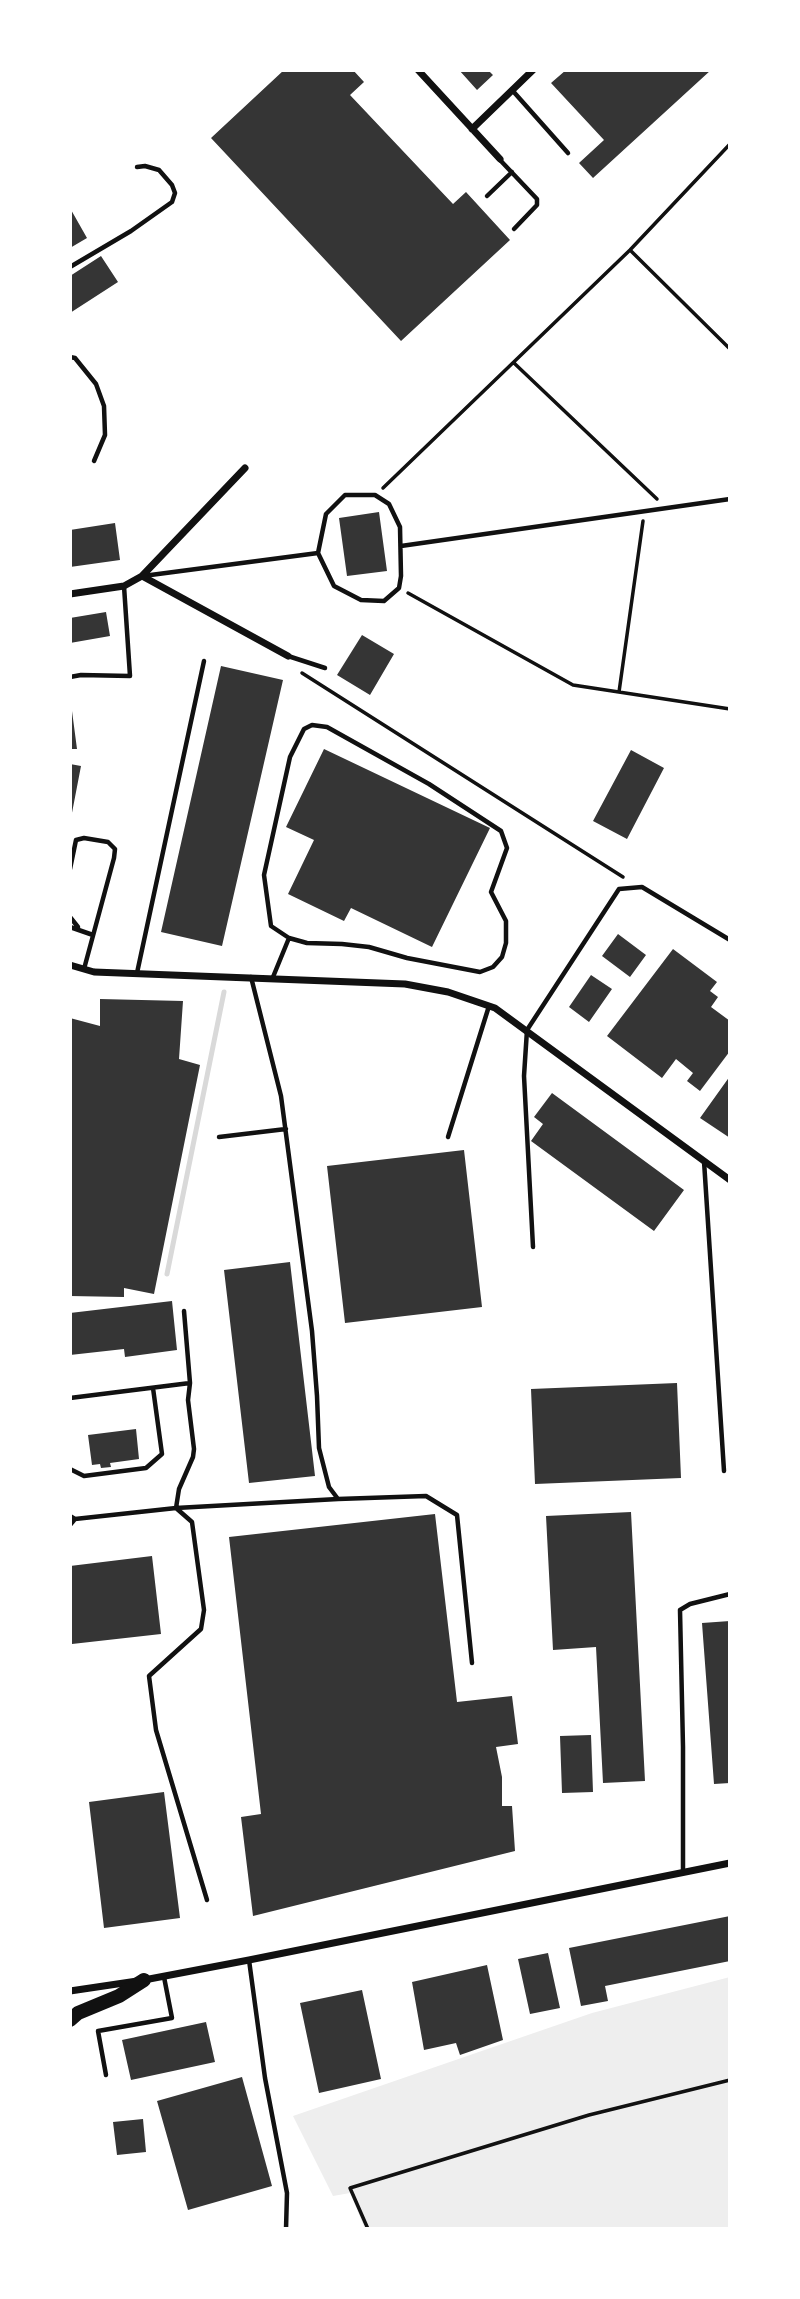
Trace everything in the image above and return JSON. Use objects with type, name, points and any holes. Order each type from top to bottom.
[{"type":"highway","points":[[70,2020],[78,2013],[119,1996],[144,1980]]},
{"type":"street","points":[[418,70],[500,159]]},
{"type":"street","points":[[472,129],[533,70]]},
{"type":"street","points":[[70,594],[124,586],[142,576],[244,468]]},
{"type":"street","points":[[142,576],[288,656]]},
{"type":"street","points":[[70,965],[94,972],[405,984],[448,992],[489,1006],[527,1030],[730,1180]]},
{"type":"street","points":[[70,1991],[249,1960],[730,1863]]},
{"type":"lane","points":[[519,70],[526,77]]},
{"type":"lane","points":[[512,90],[568,153]]},
{"type":"lane","points":[[500,159],[537,199],[537,205],[514,229]]},
{"type":"lane","points":[[70,267],[131,231],[172,202],[175,193],[172,185],[159,170],[137,167]]},
{"type":"lane","points":[[486,196],[512,172]]},
{"type":"lane","points":[[70,357],[75,358],[96,384],[104,406],[105,435],[94,461]]},
{"type":"lane","points":[[345,495],[375,495],[390,504],[400,527],[401,546],[401,576],[398,588],[384,601],[361,600],[334,586],[318,553],[326,514],[345,495]]},
{"type":"lane","points":[[401,546],[730,499]]},
{"type":"lane","points":[[142,576],[318,553]]},
{"type":"lane","points":[[70,677],[130,676],[124,586]]},
{"type":"lane","points":[[288,656],[325,668]]},
{"type":"lane","points":[[136,973],[204,661]]},
{"type":"lane","points":[[312,725],[327,726],[429,784],[501,831],[506,848],[491,892],[506,921],[506,943],[502,957],[493,967],[480,972],[407,958],[369,947],[307,943],[289,938],[271,926],[264,875],[290,757],[304,729],[312,725]]},
{"type":"lane","points":[[70,869],[76,840],[84,838],[108,842],[115,849],[84,969]]},
{"type":"lane","points":[[533,1247],[524,1076],[527,1030],[619,888],[642,887],[730,940]]},
{"type":"lane","points":[[70,917],[78,928]]},
{"type":"lane","points":[[70,927],[93,935]]},
{"type":"lane","points":[[273,977],[289,938]]},
{"type":"lane","points":[[251,976],[281,1096],[286,1129],[312,1331],[319,1448],[328,1487],[338,1499]]},
{"type":"lane","points":[[448,1137],[489,1006]]},
{"type":"lane","points":[[219,1137],[286,1129]]},
{"type":"lane","points":[[704,1161],[724,1471]]},
{"type":"lane","points":[[176,1508],[179,1489],[193,1457],[194,1448],[188,1400],[190,1383],[184,1311]]},
{"type":"lane","points":[[70,1398],[190,1383]]},
{"type":"lane","points":[[70,1469],[84,1476],[146,1468],[162,1454],[153,1388]]},
{"type":"lane","points":[[70,1525],[72,1518],[176,1508],[426,1496],[457,1515],[472,1663]]},
{"type":"lane","points":[[176,1508],[192,1522],[194,1530],[203,1619],[201,1629],[149,1676],[156,1730],[206,1900]]},
{"type":"lane","points":[[683,1873],[684,1747],[680,1610],[690,1604],[730,1594]]},
{"type":"lane","points":[[249,1960],[265,2078],[288,2193],[286,2229]]},
{"type":"lane","points":[[106,2075],[98,2031],[172,2018],[163,1976]]},
{"type":"path","points":[[375,495],[630,250],[730,144]]},
{"type":"path","points":[[630,250],[730,349]]},
{"type":"path","points":[[514,363],[666,508]]},
{"type":"path","points":[[620,692],[644,511]]},
{"type":"path","points":[[398,588],[573,685],[730,709]]},
{"type":"path","points":[[288,656],[288,664],[611,869],[632,886]]},
{"type":"path","points":[[368,2229],[350,2188],[589,2115],[730,2080]]},
{"type":"shaded area","points":[[730,1977],[730,2229],[365,2229],[350,2193],[333,2196],[293,2116],[592,2013]]},
{"type":"building","points":[[284,70],[353,70],[364,82],[350,95],[453,204],[466,192],[510,240],[401,341],[211,138]]},
{"type":"building","points":[[459,70],[488,70],[493,75],[477,90]]},
{"type":"building","points":[[566,70],[711,70],[593,178],[579,163],[604,140],[551,83]]},
{"type":"building","points":[[70,208],[87,238],[70,248]]},
{"type":"building","points":[[101,256],[118,282],[70,313],[70,276]]},
{"type":"building","points":[[379,512],[387,571],[347,576],[339,518]]},
{"type":"building","points":[[115,523],[120,560],[70,567],[70,530]]},
{"type":"building","points":[[106,612],[110,636],[70,643],[70,618]]},
{"type":"building","points":[[362,635],[394,654],[370,695],[337,675]]},
{"type":"building","points":[[221,666],[283,680],[222,946],[161,932]]},
{"type":"building","points":[[72,711],[77,749],[70,749]]},
{"type":"building","points":[[324,749],[490,828],[432,947],[351,908],[344,921],[288,894],[314,840],[286,827]]},
{"type":"building","points":[[631,750],[664,768],[627,839],[593,821]]},
{"type":"building","points":[[70,764],[81,766],[71,818],[70,818]]},
{"type":"building","points":[[618,934],[646,955],[630,977],[602,956]]},
{"type":"building","points":[[673,949],[717,982],[710,991],[718,997],[711,1007],[730,1021],[730,1051],[700,1091],[687,1081],[693,1073],[676,1059],[662,1078],[607,1036]]},
{"type":"building","points":[[591,975],[612,989],[589,1022],[569,1007]]},
{"type":"building","points":[[100,999],[183,1001],[179,1059],[200,1065],[154,1294],[124,1288],[124,1297],[70,1296],[70,1018],[100,1026]]},
{"type":"building","points":[[730,1076],[730,1138],[700,1118]]},
{"type":"building","points":[[552,1093],[684,1190],[654,1231],[531,1141],[543,1124],[534,1117]]},
{"type":"building","points":[[464,1150],[482,1307],[345,1323],[327,1166]]},
{"type":"building","points":[[290,1262],[315,1476],[249,1483],[224,1270]]},
{"type":"building","points":[[172,1301],[177,1350],[125,1357],[124,1349],[70,1355],[70,1313]]},
{"type":"building","points":[[677,1383],[681,1478],[535,1484],[531,1389]]},
{"type":"building","points":[[136,1429],[139,1459],[110,1463],[111,1467],[92,1465],[88,1435]]},
{"type":"building","points":[[631,1512],[645,1781],[603,1783],[596,1647],[553,1650],[546,1516]]},
{"type":"building","points":[[435,1514],[457,1702],[512,1696],[518,1744],[496,1747],[502,1777],[502,1806],[512,1806],[515,1851],[253,1916],[241,1817],[261,1814],[229,1537]]},
{"type":"building","points":[[152,1556],[161,1634],[72,1644],[70,1566]]},
{"type":"building","points":[[730,1621],[730,1783],[714,1784],[702,1623]]},
{"type":"building","points":[[591,1735],[593,1792],[562,1793],[560,1736]]},
{"type":"building","points":[[164,1792],[180,1918],[104,1928],[89,1802]]},
{"type":"building","points":[[730,1916],[730,1961],[605,1986],[608,2001],[581,2006],[569,1948]]},
{"type":"building","points":[[548,1953],[560,2008],[530,2014],[518,1959]]},
{"type":"building","points":[[487,1965],[503,2040],[460,2055],[456,2043],[424,2050],[412,1982]]},
{"type":"building","points":[[362,1990],[381,2079],[319,2093],[300,2003]]},
{"type":"building","points":[[206,2022],[215,2062],[131,2080],[122,2040]]},
{"type":"building","points":[[242,2077],[272,2186],[188,2210],[157,2101]]},
{"type":"building","points":[[143,2119],[146,2152],[117,2155],[113,2122]]},
{"type":"waterway","points":[[167,1274],[224,992]]}]
